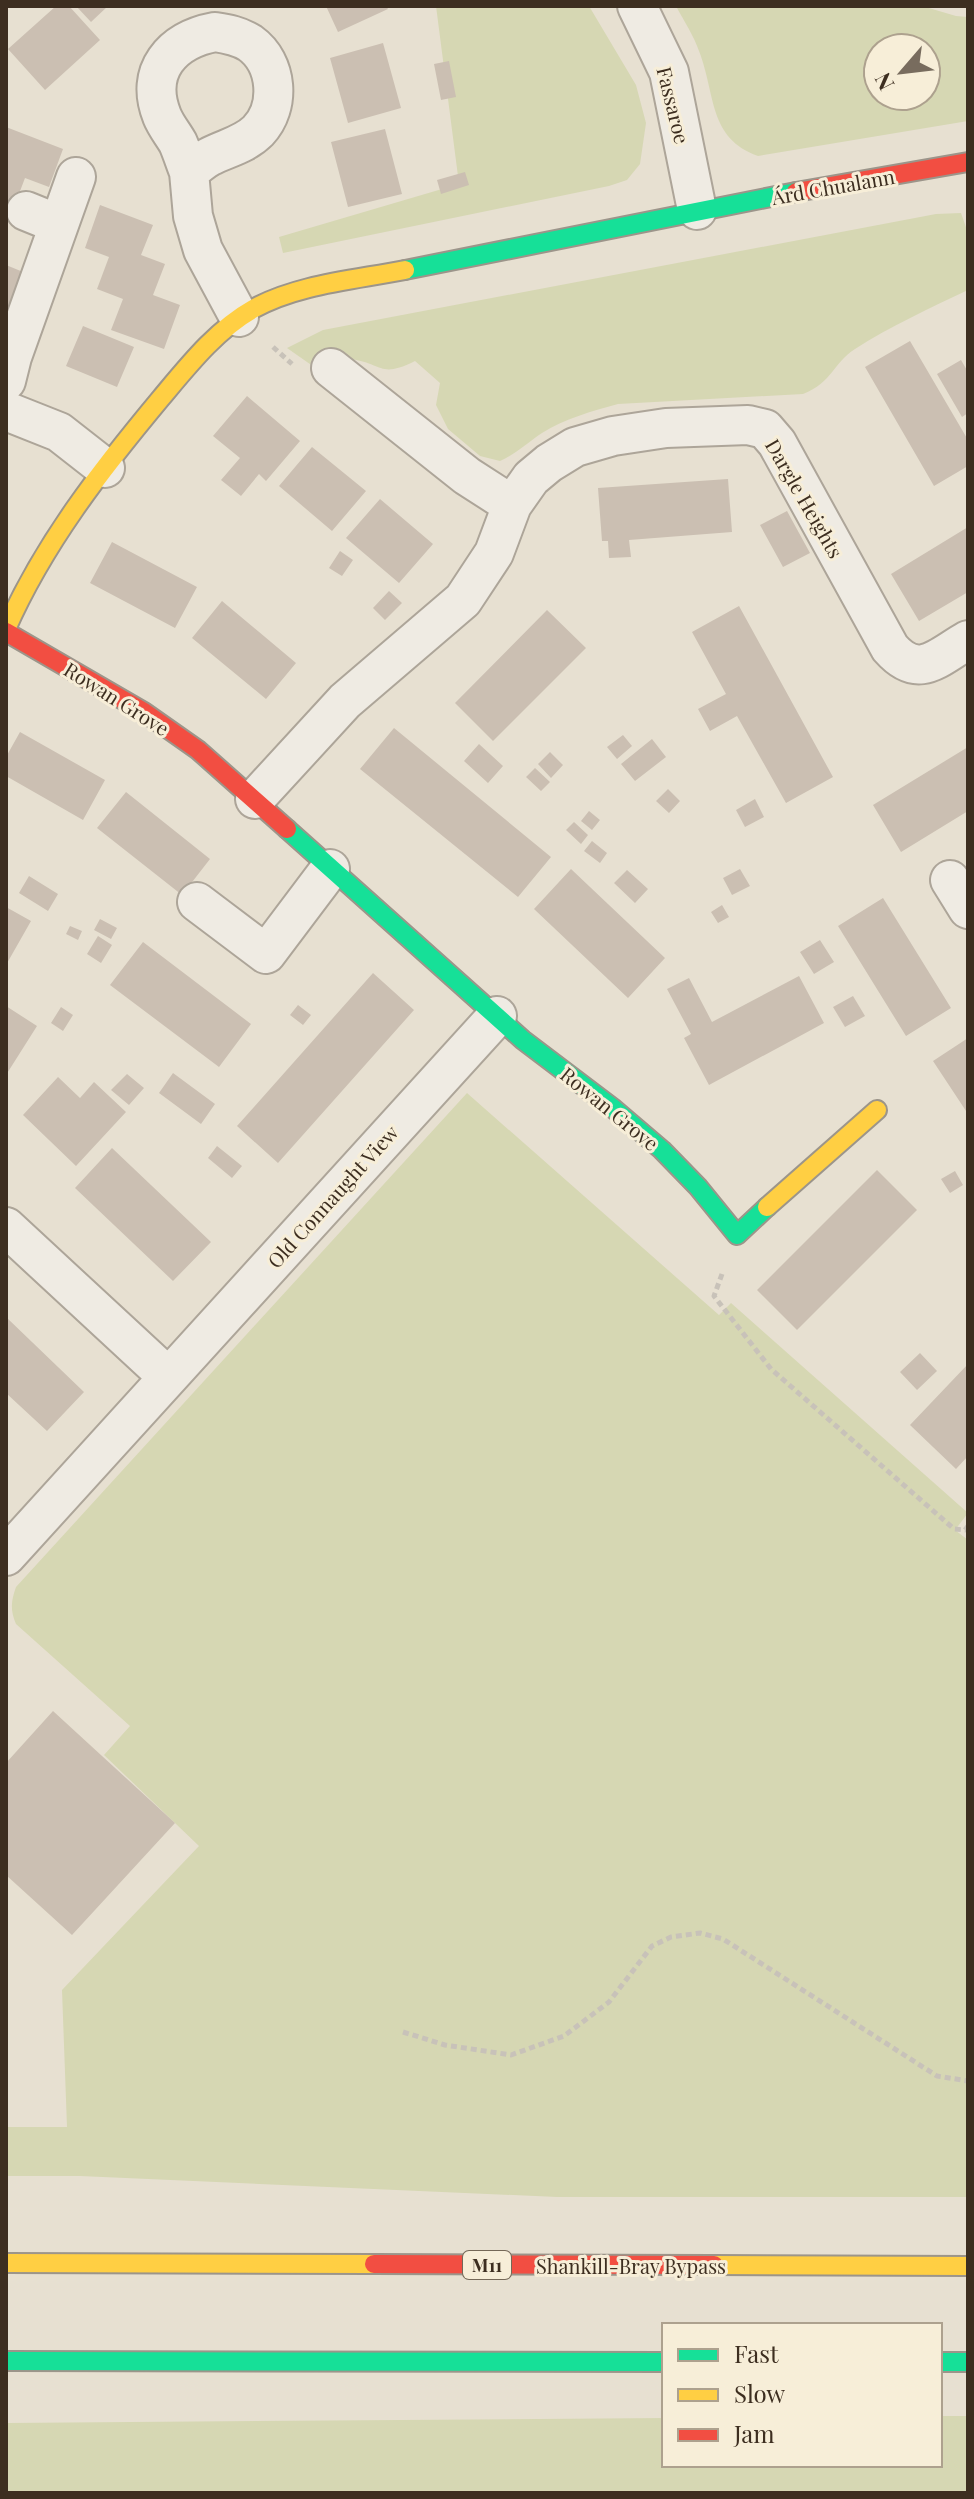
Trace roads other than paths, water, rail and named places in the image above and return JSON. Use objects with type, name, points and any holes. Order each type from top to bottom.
[{"type":"main road","name":"Árd Chualann","points":[[6,631],[30,577],[52,541],[173,383],[239,317],[275,299],[310,289],[697,210],[968,162]]},
{"type":"main road","name":"Rowan Grove","points":[[6,631],[144,712],[198,750],[497,1016],[662,1150],[698,1187],[737,1235],[877,1110]]},
{"type":"main road","name":"Shankill-Bray Bypass","points":[[6,2263],[968,2266]]},
{"type":"main road","points":[[6,2363],[662,2362]]},
{"type":"main road","points":[[942,2362],[968,2362]]},
{"type":"street","name":"Fassaroe","points":[[637,6],[669,72],[697,210]]},
{"type":"street","points":[[189,172],[193,216],[203,250],[239,317]]},
{"type":"street","points":[[6,381],[42,217],[76,177]]},
{"type":"street","points":[[331,368],[467,476],[512,505]]},
{"type":"street","points":[[6,411],[59,432],[105,468]]},
{"type":"street","name":"Dargle Heights","points":[[255,799],[345,701],[463,600],[494,553],[512,505],[531,478],[575,447],[613,436],[666,428],[748,425],[765,429],[777,443],[890,648],[899,659],[910,665],[922,665],[968,640]]},
{"type":"street","points":[[197,902],[266,954],[330,869]]},
{"type":"street","name":"Old Connaught View","points":[[6,1556],[497,1016]]},
{"type":"street","points":[[6,1227],[167,1376]]}]
